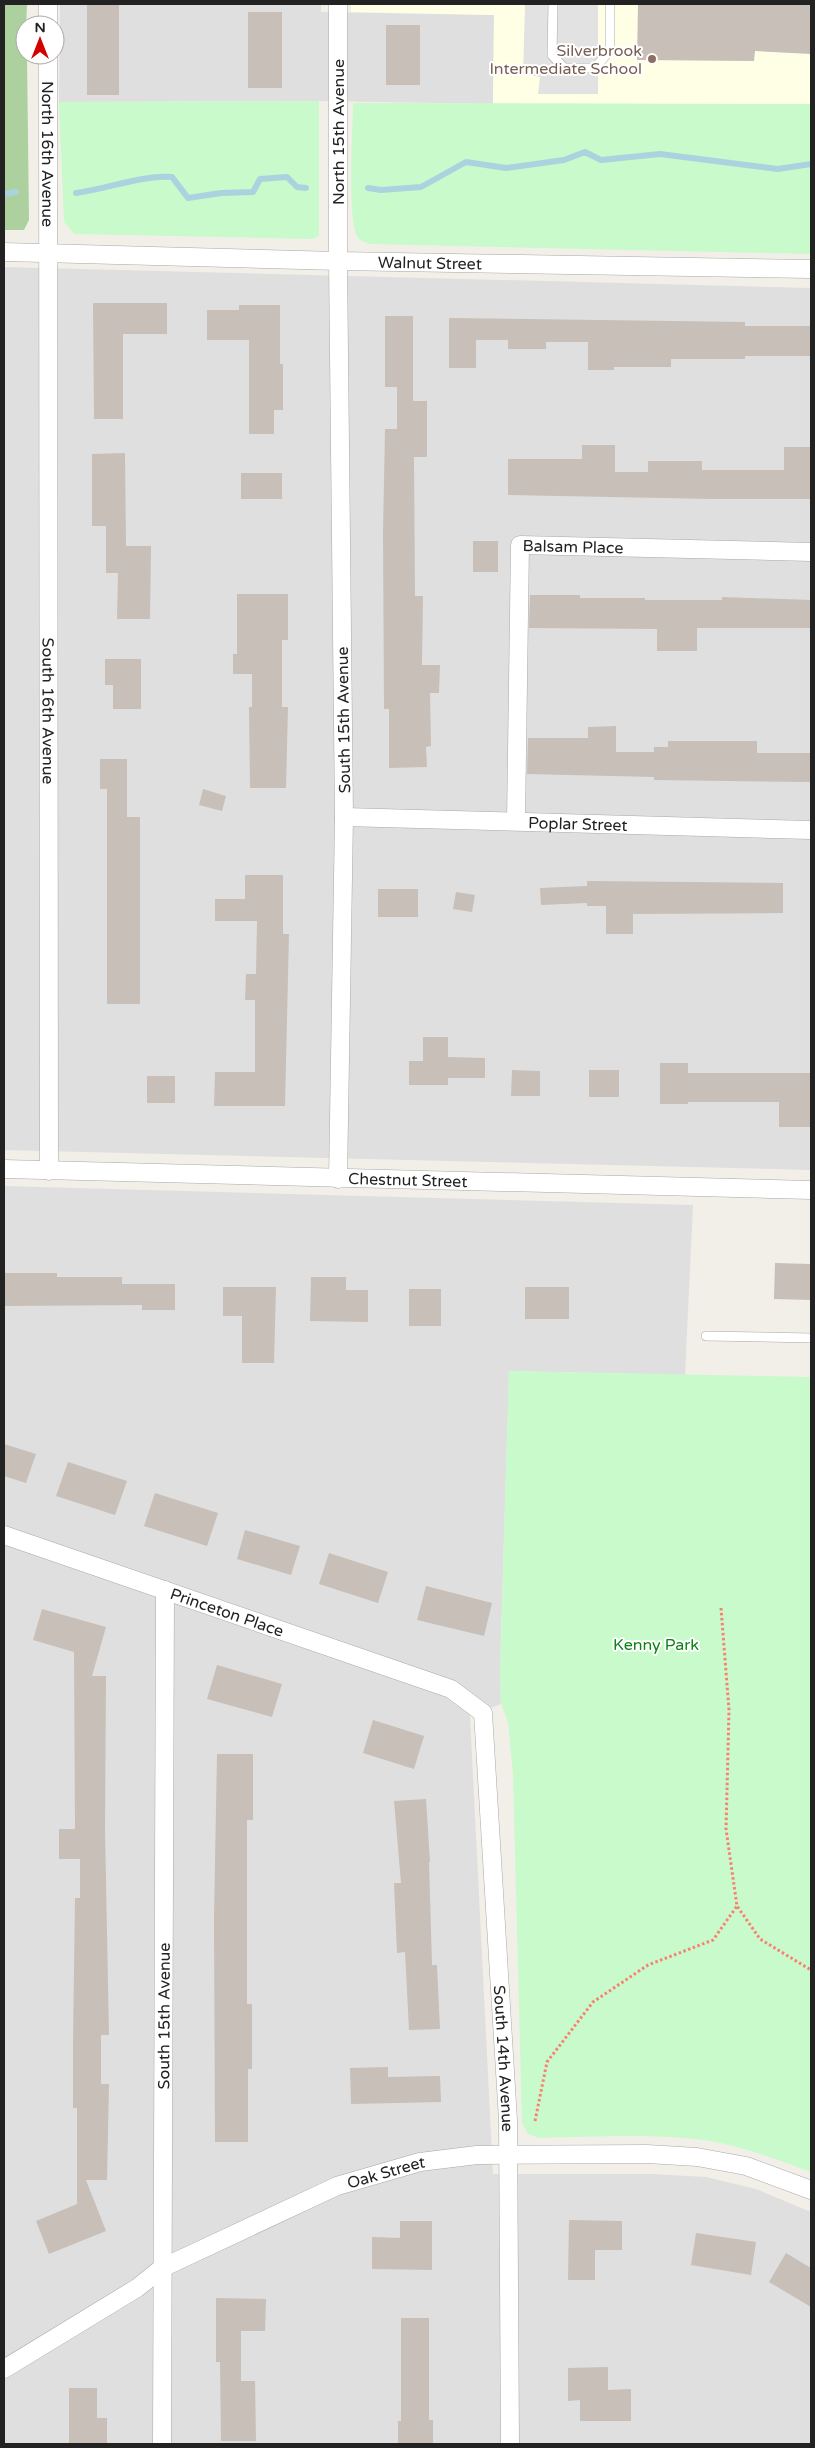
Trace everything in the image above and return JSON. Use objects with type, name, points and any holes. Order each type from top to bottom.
[{"type":"street","name":"North 15th Avenue","points":[[338,4],[338,261]]},
{"type":"street","name":"North 16th Avenue","points":[[48,65],[50,252]]},
{"type":"street","name":"Walnut Street","points":[[4,252],[338,261],[811,269]]},
{"type":"street","name":"South 16th Avenue","points":[[50,252],[50,1171]]},
{"type":"street","name":"South 15th Avenue","points":[[338,261],[344,817],[338,1179]]},
{"type":"street","name":"Balsam Place","points":[[516,822],[520,546],[811,552]]},
{"type":"street","name":"Poplar Street","points":[[344,817],[811,830]]},
{"type":"street","name":"Chestnut Street","points":[[4,1170],[811,1190]]},
{"type":"street","name":"Princeton Place","points":[[4,1535],[451,1690]]},
{"type":"street","name":"South 15th Avenue","points":[[162,2444],[165,1590]]},
{"type":"street","name":"South 14th Avenue","points":[[451,1690],[483,1713],[508,2120],[510,2444]]},
{"type":"street","name":"Oak Street","points":[[4,2368],[137,2288],[162,2268],[337,2186],[420,2162],[478,2154],[647,2154],[697,2157],[746,2166],[811,2190]]},
{"type":"lane","points":[[552,4],[552,56],[564,68],[595,68],[610,50],[610,4]]},
{"type":"lane","points":[[706,1336],[811,1338]]},
{"type":"path","points":[[721,1608],[729,1710],[726,1829],[737,1906],[760,1939],[811,1970]]},
{"type":"path","points":[[535,2121],[547,2062],[593,2002],[648,1965],[713,1940],[737,1906]]},
{"type":"shaded area","points":[[60,4],[321,4],[321,12],[494,15],[493,104],[319,101],[59,102],[59,65],[65,65],[65,15],[60,15]]},
{"type":"shaded area","name":"Silverbrook Intermediate School","points":[[351,4],[811,4],[811,104],[493,104],[494,15],[351,12]]},
{"type":"shaded area","points":[[525,4],[598,4],[598,94],[538,94],[540,77],[523,74]]},
{"type":"shaded area","points":[[4,267],[811,288],[811,1170],[4,1150]]},
{"type":"shaded area","points":[[4,1186],[693,1205],[685,1375],[509,1371],[500,1672],[501,1704],[470,1716],[493,2174],[652,2174],[706,2177],[756,2189],[811,2212],[811,2444],[4,2444]]},
{"type":"green space","points":[[4,4],[27,4],[27,15],[15,15],[15,65],[27,65],[29,220],[24,230],[4,230]]},
{"type":"green space","points":[[319,101],[319,236],[312,239],[74,234],[64,222],[59,102]]},
{"type":"green space","points":[[353,103],[811,104],[811,254],[370,244],[358,238],[352,211]]},
{"type":"green space","name":"Kenny Park","points":[[509,1371],[811,1377],[811,2172],[749,2150],[710,2141],[646,2136],[539,2138],[528,2134],[522,2123],[513,1775],[508,1722],[501,1704],[500,1672]]},
{"type":"building","points":[[87,4],[119,4],[119,95],[87,95]]},
{"type":"building","points":[[638,4],[811,4],[811,54],[755,51],[754,61],[637,60]]},
{"type":"building","points":[[248,12],[282,12],[282,88],[248,88]]},
{"type":"building","points":[[386,25],[420,25],[420,85],[386,85]]},
{"type":"building","points":[[93,303],[167,303],[167,334],[123,334],[123,419],[94,419]]},
{"type":"building","points":[[239,305],[280,305],[280,364],[283,364],[283,410],[274,410],[274,434],[249,434],[249,340],[207,340],[207,310],[239,310]]},
{"type":"building","points":[[385,316],[413,316],[413,401],[427,401],[427,457],[414,457],[415,596],[423,596],[422,665],[440,665],[439,693],[430,693],[431,746],[426,747],[427,767],[389,768],[389,709],[384,709],[383,532],[385,429],[397,429],[397,387],[385,387]]},
{"type":"building","points":[[449,318],[745,322],[745,326],[811,326],[811,356],[745,356],[745,359],[671,359],[671,367],[614,367],[614,370],[588,370],[588,342],[546,342],[546,349],[508,349],[508,340],[476,340],[476,368],[449,368]]},
{"type":"building","points":[[582,445],[615,445],[615,472],[648,472],[648,461],[702,461],[702,470],[784,470],[784,447],[811,447],[811,499],[508,495],[508,459],[582,459]]},
{"type":"building","points":[[125,453],[126,546],[151,546],[150,619],[117,619],[118,573],[106,573],[106,526],[92,526],[92,454]]},
{"type":"building","points":[[241,473],[282,473],[282,499],[241,499]]},
{"type":"building","points":[[473,541],[498,541],[498,572],[473,572]]},
{"type":"building","points":[[237,594],[288,594],[288,640],[282,640],[282,707],[288,707],[286,788],[250,788],[249,707],[252,707],[252,674],[233,674],[233,654],[237,654]]},
{"type":"building","points":[[530,595],[580,595],[580,598],[645,598],[645,600],[722,600],[722,597],[811,600],[811,628],[697,628],[697,651],[657,651],[657,629],[529,628]]},
{"type":"building","points":[[105,659],[141,659],[141,709],[113,709],[113,685],[105,685]]},
{"type":"building","points":[[616,726],[616,752],[654,752],[654,747],[668,747],[668,741],[757,741],[757,753],[811,753],[811,782],[654,780],[654,777],[527,774],[528,738],[588,738],[588,727]]},
{"type":"building","points":[[100,759],[127,759],[127,817],[140,817],[140,1004],[107,1004],[107,789],[100,789]]},
{"type":"building","points":[[203,789],[226,796],[222,811],[199,805]]},
{"type":"building","points":[[245,875],[283,875],[283,934],[289,934],[285,1106],[214,1106],[215,1072],[255,1072],[255,1000],[245,1000],[246,974],[256,974],[257,921],[215,921],[215,899],[245,899]]},
{"type":"building","points":[[587,881],[783,883],[783,913],[633,914],[633,934],[606,934],[606,906],[587,906],[587,903],[541,905],[540,888],[587,886]]},
{"type":"building","points":[[378,889],[418,889],[418,917],[378,917]]},
{"type":"building","points":[[456,892],[475,895],[472,912],[453,909]]},
{"type":"building","points":[[423,1037],[448,1037],[448,1057],[485,1058],[485,1078],[448,1078],[448,1085],[409,1085],[409,1061],[423,1061]]},
{"type":"building","points":[[660,1063],[688,1063],[688,1073],[811,1073],[811,1127],[779,1127],[779,1102],[688,1102],[688,1104],[660,1104]]},
{"type":"building","points":[[512,1070],[540,1071],[540,1096],[511,1096]]},
{"type":"building","points":[[589,1070],[619,1070],[619,1097],[589,1097]]},
{"type":"building","points":[[147,1076],[175,1076],[175,1103],[147,1103]]},
{"type":"building","points":[[775,1263],[811,1264],[811,1300],[774,1299]]},
{"type":"building","points":[[4,1273],[57,1273],[57,1277],[122,1277],[122,1284],[175,1284],[175,1310],[142,1310],[142,1305],[4,1306]]},
{"type":"building","points":[[311,1277],[346,1277],[346,1290],[368,1290],[368,1322],[310,1321]]},
{"type":"building","points":[[223,1287],[276,1287],[274,1363],[242,1363],[242,1316],[223,1316]]},
{"type":"building","points":[[525,1287],[569,1287],[569,1319],[525,1319]]},
{"type":"building","points":[[409,1289],[441,1289],[441,1326],[409,1326]]},
{"type":"building","points":[[4,1444],[36,1454],[26,1483],[4,1476]]},
{"type":"building","points":[[68,1462],[127,1481],[115,1515],[56,1496]]},
{"type":"building","points":[[155,1493],[218,1513],[207,1546],[144,1526]]},
{"type":"building","points":[[245,1530],[300,1546],[291,1575],[237,1559]]},
{"type":"building","points":[[329,1553],[388,1572],[378,1603],[319,1584]]},
{"type":"building","points":[[426,1586],[492,1603],[484,1636],[417,1620]]},
{"type":"building","points":[[42,1609],[106,1627],[92,1676],[106,1676],[105,1829],[109,2035],[101,2035],[101,2084],[109,2084],[107,2180],[86,2180],[106,2231],[49,2254],[36,2221],[77,2204],[77,2108],[73,2108],[73,2044],[75,1898],[80,1898],[80,1859],[59,1859],[59,1829],[75,1829],[74,1652],[33,1640]]},
{"type":"building","points":[[217,1665],[282,1684],[272,1717],[207,1699]]},
{"type":"building","points":[[373,1720],[424,1736],[414,1769],[363,1753]]},
{"type":"building","points":[[217,1754],[253,1754],[253,1820],[247,1820],[247,2004],[252,2004],[252,2069],[248,2069],[248,2142],[215,2142],[214,1918]]},
{"type":"building","points":[[426,1799],[430,1862],[432,1965],[437,1965],[440,2029],[409,2030],[405,1952],[397,1953],[394,1883],[401,1883],[394,1801]]},
{"type":"building","points":[[388,2067],[388,2077],[440,2076],[441,2102],[351,2104],[350,2068]]},
{"type":"building","points":[[569,2220],[622,2221],[622,2250],[595,2250],[595,2280],[568,2280]]},
{"type":"building","points":[[400,2221],[432,2221],[432,2270],[372,2269],[372,2237],[400,2238]]},
{"type":"building","points":[[696,2233],[756,2242],[751,2275],[691,2265]]},
{"type":"building","points":[[786,2253],[811,2268],[811,2307],[769,2282]]},
{"type":"building","points":[[216,2298],[266,2299],[265,2331],[241,2331],[241,2381],[255,2381],[256,2441],[221,2441],[220,2362],[216,2362]]},
{"type":"building","points":[[401,2318],[429,2318],[429,2420],[433,2420],[433,2444],[398,2444],[398,2421],[401,2421]]},
{"type":"building","points":[[608,2367],[608,2390],[631,2389],[631,2421],[580,2421],[580,2400],[568,2401],[568,2368]]},
{"type":"building","points":[[69,2388],[97,2388],[97,2418],[107,2418],[107,2444],[69,2444]]},
{"type":"waterway","points":[[368,188],[381,190],[421,187],[466,162],[506,168],[564,160],[585,152],[601,160],[660,154],[778,169],[811,164]]},
{"type":"waterway","points":[[76,193],[136,180],[160,177],[172,177],[188,198],[221,193],[253,192],[260,179],[287,177],[297,187],[306,188]]},
{"type":"waterway","points":[[4,194],[16,192]]},
{"type":"place","name":"Silverbrook Intermediate School","points":[[652,59]]}]
